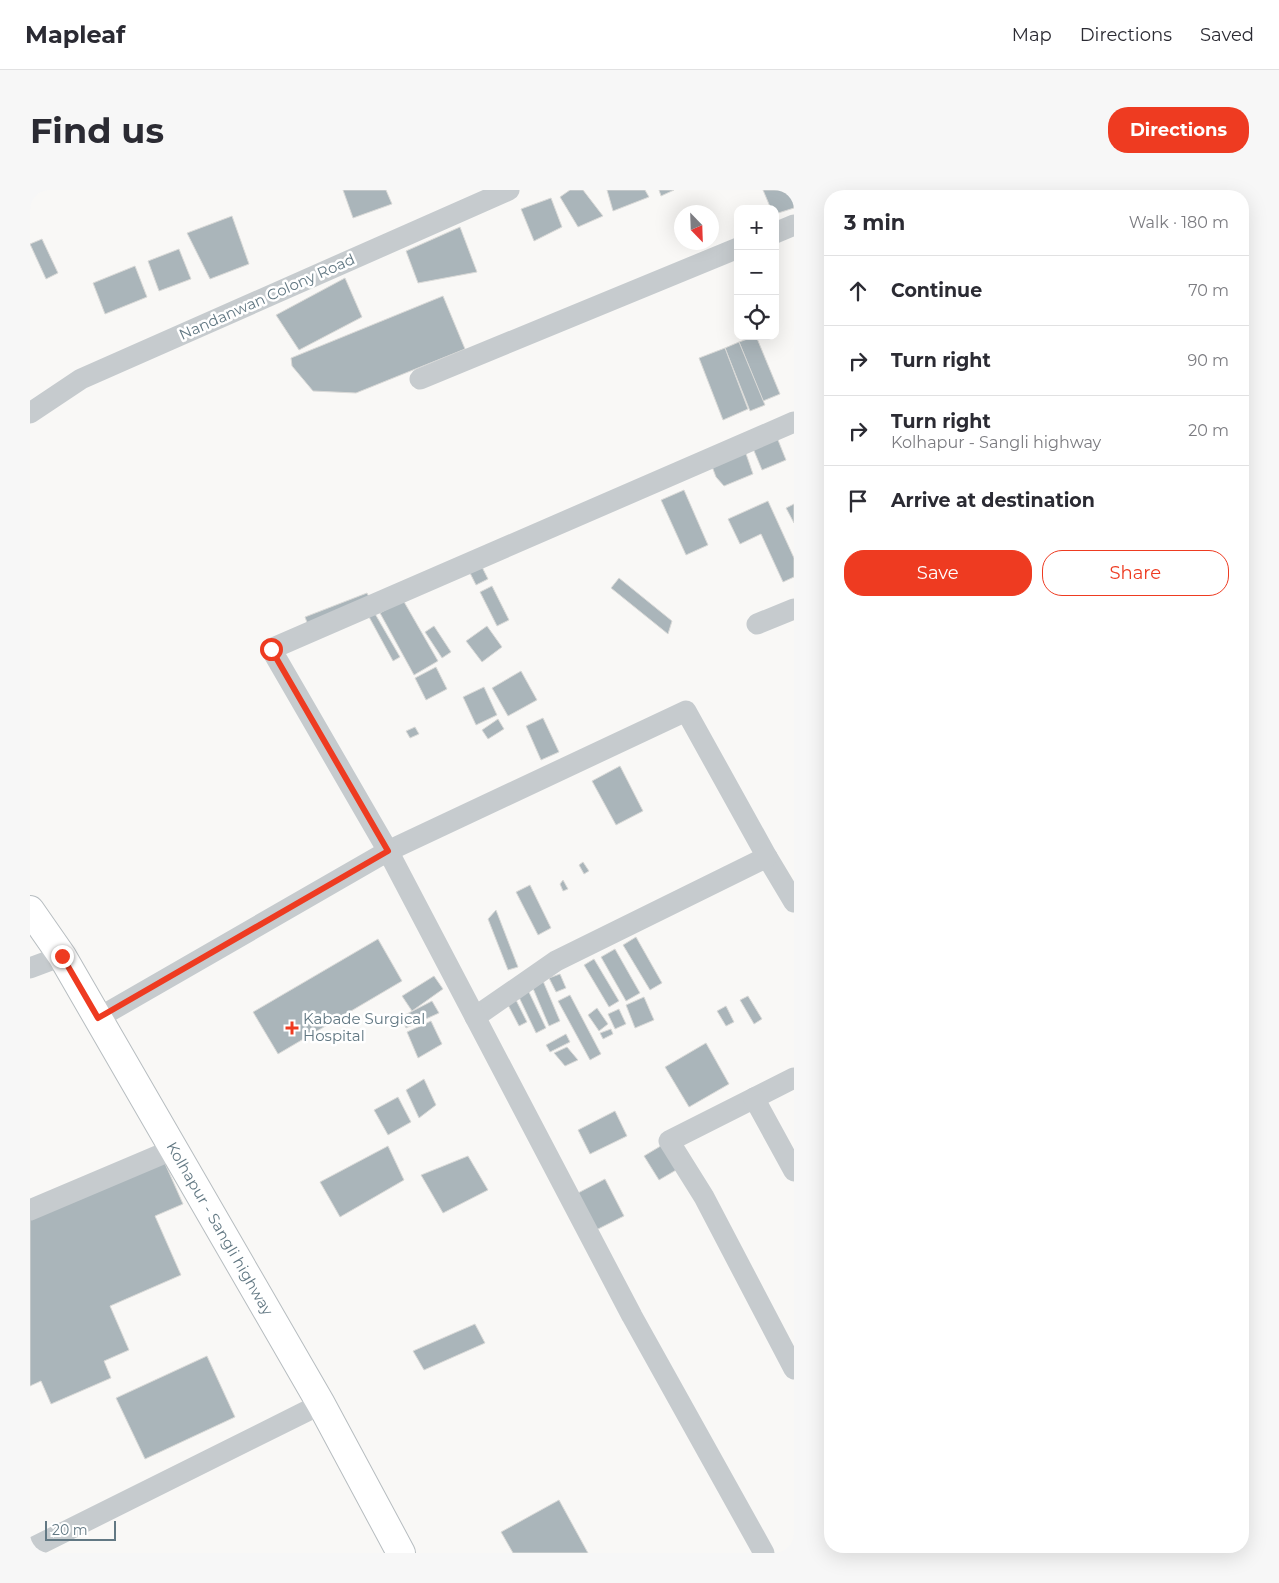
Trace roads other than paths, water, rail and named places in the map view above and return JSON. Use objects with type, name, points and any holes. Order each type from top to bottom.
[{"type":"main road","name":"Kolhapur - Sangli highway","points":[[30,910],[62,956],[174,1149],[321,1404],[401,1553]]},
{"type":"street","name":"Nandanwan Colony Road","points":[[30,413],[81,379],[509,190]]},
{"type":"street","points":[[779,231],[794,225]]},
{"type":"street","points":[[420,379],[734,250]]},
{"type":"street","points":[[764,1553],[632,1316],[388,851],[271,649],[794,422]]},
{"type":"street","points":[[757,624],[794,609]]},
{"type":"street","points":[[98,1018],[388,851],[686,711],[794,902]]},
{"type":"street","points":[[475,1017],[556,961],[767,857]]},
{"type":"street","points":[[30,968],[62,956]]},
{"type":"street","points":[[794,1078],[669,1141],[704,1197],[794,1369]]},
{"type":"street","points":[[754,1098],[794,1171]]},
{"type":"street","points":[[30,1210],[174,1149]]},
{"type":"street","points":[[30,1550],[321,1404]]},
{"type":"place","name":"Kabade Surgical Hospital","points":[[292,1028]]}]
